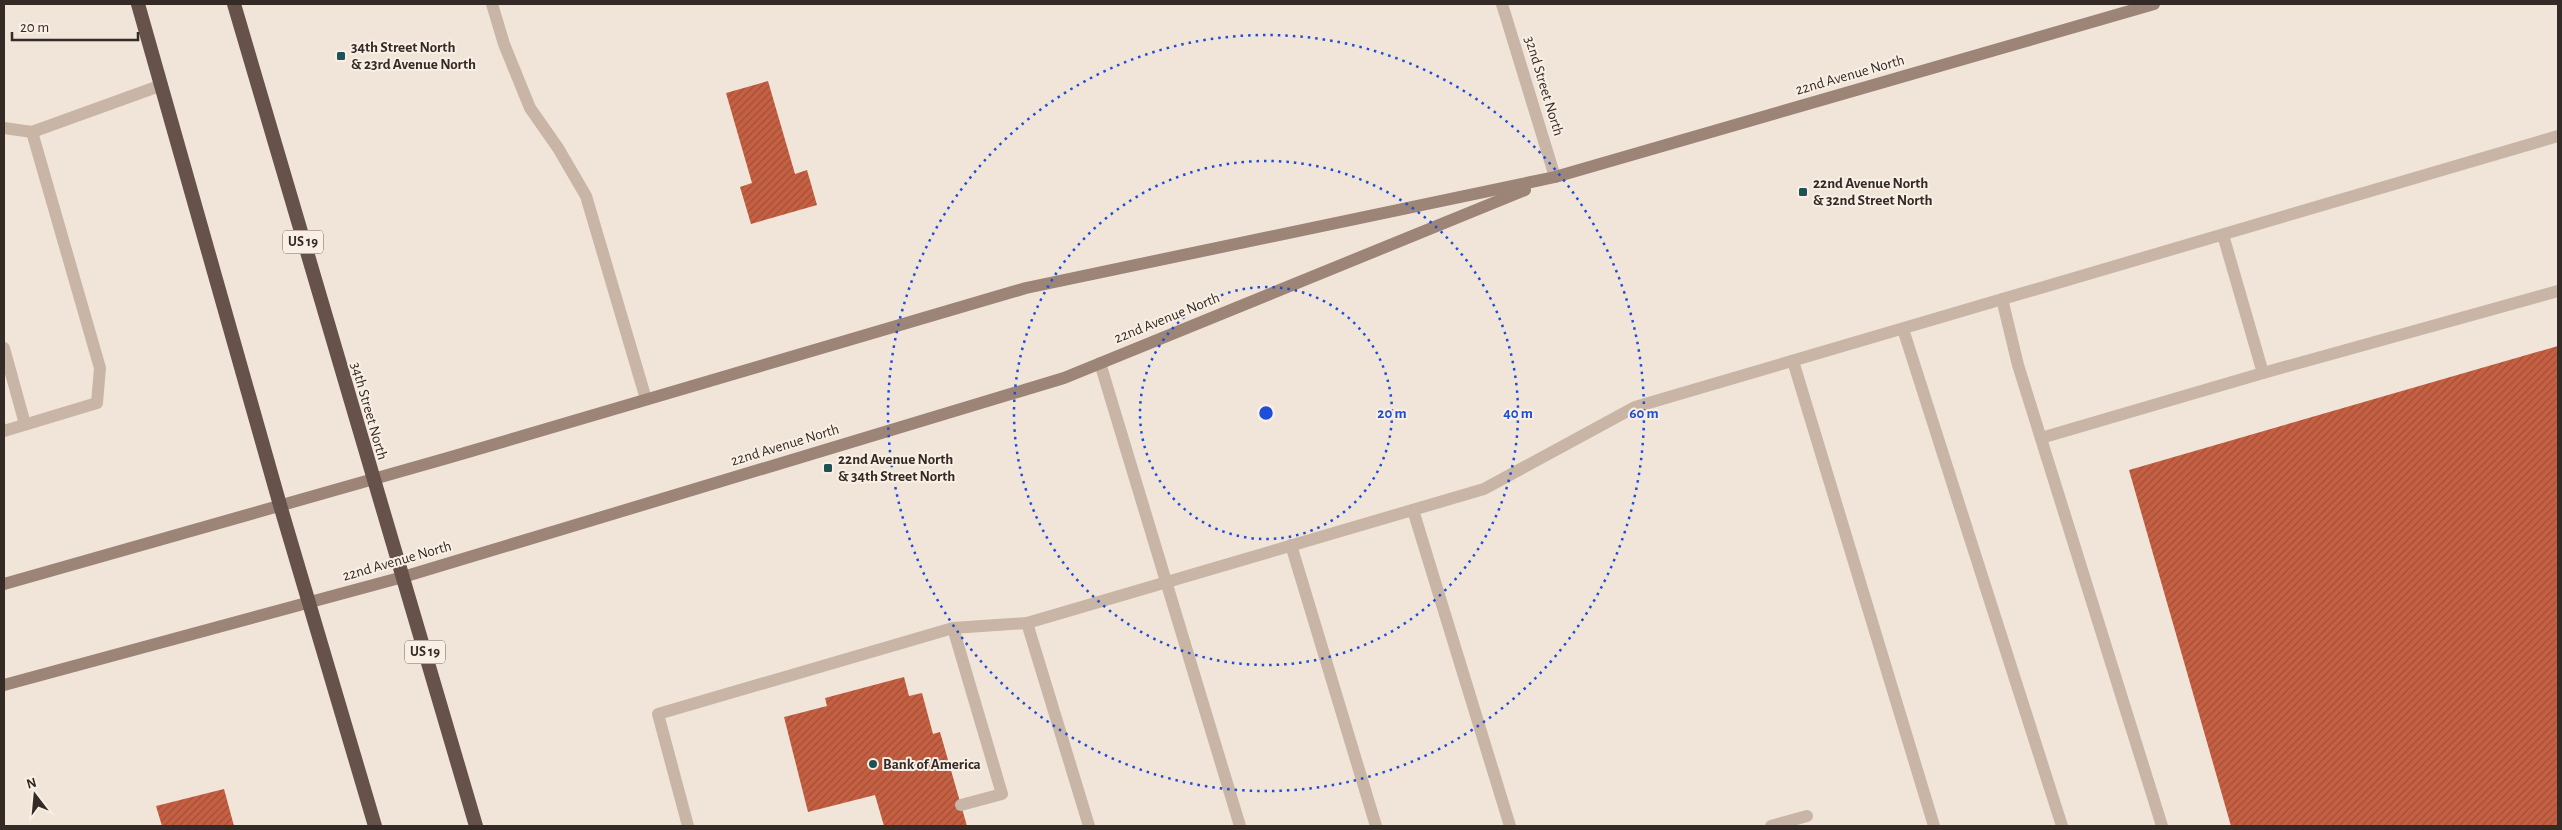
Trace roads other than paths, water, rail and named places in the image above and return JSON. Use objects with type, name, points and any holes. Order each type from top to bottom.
[{"type":"highway","points":[[138,4],[280,505],[375,826]]},
{"type":"highway","name":"34th Street North","points":[[234,4],[372,479],[403,577],[476,826]]},
{"type":"main road","name":"22nd Avenue North","points":[[4,584],[372,479],[1026,288],[1555,177],[2154,4]]},
{"type":"main road","name":"22nd Avenue North","points":[[4,685],[403,577],[1064,378],[1555,177]]},
{"type":"street","points":[[492,4],[504,44],[530,108],[558,148],[586,196],[646,399]]},
{"type":"street","name":"32nd Street North","points":[[1502,4],[1555,177]]},
{"type":"street","points":[[4,128],[32,132],[162,85]]},
{"type":"street","points":[[4,431],[97,403],[100,368],[32,132]]},
{"type":"street","points":[[688,826],[658,714],[953,628],[1027,623],[1413,510],[1484,488],[1635,407],[2558,136]]},
{"type":"street","points":[[2223,235],[2263,372]]},
{"type":"street","points":[[2041,438],[2263,372],[2558,291]]},
{"type":"street","points":[[2002,299],[2018,365],[2162,826]]},
{"type":"street","points":[[1903,329],[2062,826]]},
{"type":"street","points":[[4,348],[25,424]]},
{"type":"street","points":[[1793,361],[1934,826]]},
{"type":"street","points":[[1100,364],[1240,826]]},
{"type":"street","points":[[1413,510],[1510,826]]},
{"type":"street","points":[[1291,546],[1376,826]]},
{"type":"street","points":[[1027,623],[1089,826]]},
{"type":"street","points":[[953,628],[1002,794],[961,805]]},
{"type":"street","points":[[1771,826],[1807,816]]},
{"type":"place","name":"34th Street North & 23rd Avenue North","points":[[341,56]]},
{"type":"place","name":"22nd Avenue North & 32nd Street North","points":[[1803,192]]},
{"type":"place","name":"22nd Avenue North & 34th Street North","points":[[828,468]]},
{"type":"place","name":"Bank of America","points":[[873,764]]}]
